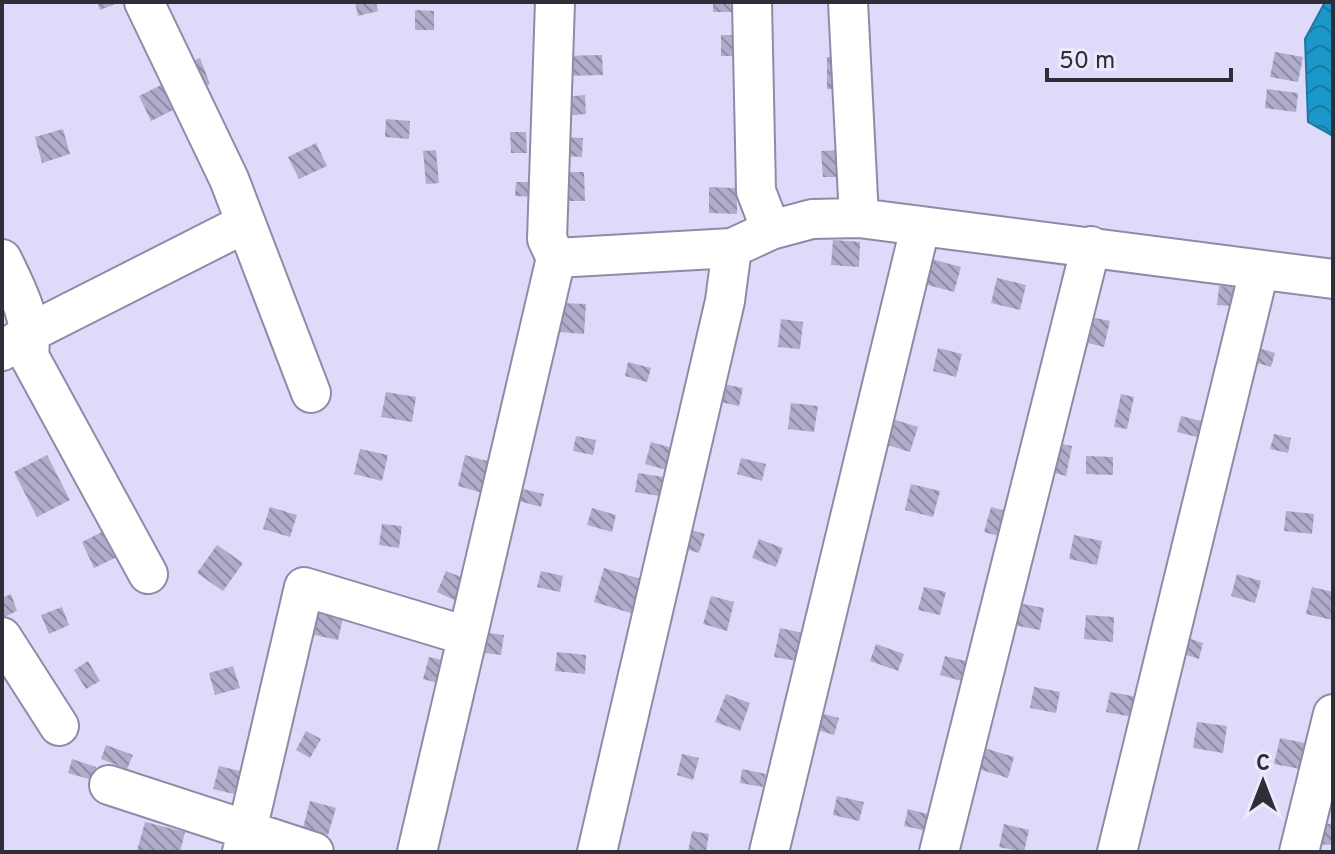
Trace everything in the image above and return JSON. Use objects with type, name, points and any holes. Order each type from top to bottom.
[{"type":"street","points":[[144,2],[229,179],[311,393]]},
{"type":"street","points":[[417,852],[556,258],[547,239],[555,2]]},
{"type":"street","points":[[752,2],[756,191],[771,230]]},
{"type":"street","points":[[848,2],[859,218]]},
{"type":"street","points":[[556,258],[732,248],[771,230],[812,219],[859,218],[1333,279]]},
{"type":"street","points":[[17,342],[246,223]]},
{"type":"street","points":[[769,852],[920,228]]},
{"type":"street","points":[[939,852],[1091,246]]},
{"type":"street","points":[[597,852],[725,301],[732,248]]},
{"type":"street","points":[[2,259],[24,304],[17,342]]},
{"type":"street","points":[[1117,852],[1259,271]]},
{"type":"street","points":[[17,342],[29,356],[148,574]]},
{"type":"street","points":[[245,841],[304,587],[467,636]]},
{"type":"street","points":[[2,637],[59,726]]},
{"type":"street","points":[[1299,852],[1333,714]]},
{"type":"street","points":[[109,785],[245,841],[314,852]]},
{"type":"water","points":[[1325,2],[1333,2],[1333,136],[1308,122],[1305,39]]},
{"type":"building","points":[[97,2],[120,2],[100,10]]},
{"type":"building","points":[[355,2],[376,2],[378,11],[358,16]]},
{"type":"building","points":[[713,2],[742,2],[742,12],[713,12]]},
{"type":"building","points":[[415,10],[434,11],[434,30],[415,30]]},
{"type":"building","points":[[721,35],[740,35],[739,56],[721,56]]},
{"type":"building","points":[[1275,52],[1303,57],[1298,82],[1270,77]]},
{"type":"building","points":[[602,55],[603,75],[563,76],[562,56]]},
{"type":"building","points":[[827,57],[842,57],[842,89],[827,89]]},
{"type":"building","points":[[200,58],[210,84],[193,91],[183,65]]},
{"type":"building","points":[[163,84],[175,109],[151,121],[139,96]]},
{"type":"building","points":[[1267,89],[1298,93],[1296,112],[1265,108]]},
{"type":"building","points":[[585,95],[586,114],[563,116],[562,97]]},
{"type":"building","points":[[386,119],[410,121],[409,139],[385,137]]},
{"type":"building","points":[[63,129],[70,154],[42,163],[35,137]]},
{"type":"building","points":[[510,132],[526,132],[527,153],[511,153]]},
{"type":"building","points":[[563,137],[583,138],[582,157],[562,156]]},
{"type":"building","points":[[316,143],[327,166],[299,179],[288,157]]},
{"type":"building","points":[[436,150],[439,183],[426,184],[423,151]]},
{"type":"building","points":[[842,150],[843,177],[823,177],[821,151]]},
{"type":"building","points":[[560,172],[584,172],[585,201],[560,201]]},
{"type":"building","points":[[516,182],[535,182],[535,197],[515,196]]},
{"type":"building","points":[[709,187],[737,188],[737,214],[709,213]]},
{"type":"building","points":[[833,240],[860,242],[859,267],[831,265]]},
{"type":"building","points":[[924,257],[961,267],[954,292],[917,282]]},
{"type":"building","points":[[997,278],[1026,285],[1020,310],[991,303]]},
{"type":"building","points":[[1219,286],[1242,288],[1240,307],[1217,305]]},
{"type":"building","points":[[561,303],[586,304],[584,334],[559,332]]},
{"type":"building","points":[[1086,316],[1110,321],[1104,347],[1080,341]]},
{"type":"building","points":[[781,319],[803,322],[800,349],[778,347]]},
{"type":"building","points":[[938,348],[962,354],[956,377],[933,371]]},
{"type":"building","points":[[1258,348],[1275,353],[1271,367],[1254,362]]},
{"type":"building","points":[[628,362],[651,368],[647,382],[625,376]]},
{"type":"building","points":[[723,384],[743,388],[739,406],[720,402]]},
{"type":"building","points":[[386,392],[416,397],[412,422],[381,417]]},
{"type":"building","points":[[1121,394],[1134,397],[1127,429],[1114,427]]},
{"type":"building","points":[[791,403],[818,406],[814,432],[788,429]]},
{"type":"building","points":[[1181,416],[1209,423],[1205,439],[1177,432]]},
{"type":"building","points":[[886,417],[918,427],[910,452],[878,442]]},
{"type":"building","points":[[1274,434],[1291,438],[1288,453],[1270,449]]},
{"type":"building","points":[[576,436],[596,440],[593,455],[573,451]]},
{"type":"building","points":[[651,442],[676,449],[670,471],[645,464]]},
{"type":"building","points":[[1053,442],[1072,446],[1066,476],[1047,471]]},
{"type":"building","points":[[360,449],[388,455],[382,481],[354,474]]},
{"type":"building","points":[[47,455],[70,500],[37,517],[14,472]]},
{"type":"building","points":[[465,455],[491,462],[483,493],[458,486]]},
{"type":"building","points":[[1086,456],[1113,457],[1113,475],[1086,474]]},
{"type":"building","points":[[741,458],[766,464],[762,481],[737,474]]},
{"type":"building","points":[[638,473],[663,477],[660,496],[635,492]]},
{"type":"building","points":[[911,484],[940,491],[933,517],[905,510]]},
{"type":"building","points":[[522,489],[544,494],[541,507],[519,501]]},
{"type":"building","points":[[270,507],[297,515],[290,537],[263,529]]},
{"type":"building","points":[[991,507],[1013,513],[1006,538],[984,532]]},
{"type":"building","points":[[592,508],[616,515],[612,532],[587,525]]},
{"type":"building","points":[[1286,511],[1314,514],[1312,534],[1284,531]]},
{"type":"building","points":[[382,524],[402,526],[399,548],[379,545]]},
{"type":"building","points":[[685,528],[705,534],[699,553],[680,547]]},
{"type":"building","points":[[104,531],[117,557],[94,568],[82,542]]},
{"type":"building","points":[[1074,535],[1102,541],[1097,565],[1069,559]]},
{"type":"building","points":[[759,539],[783,548],[776,567],[752,558]]},
{"type":"building","points":[[217,545],[243,563],[223,591],[197,573]]},
{"type":"building","points":[[604,568],[644,580],[634,614],[594,602]]},
{"type":"building","points":[[446,571],[471,581],[461,603],[437,592]]},
{"type":"building","points":[[541,571],[563,576],[560,592],[537,587]]},
{"type":"building","points":[[1237,574],[1261,581],[1255,603],[1231,596]]},
{"type":"building","points":[[924,587],[946,592],[940,615],[918,610]]},
{"type":"building","points":[[1312,587],[1333,592],[1333,620],[1306,614]]},
{"type":"building","points":[[11,594],[17,611],[2,618],[2,598]]},
{"type":"building","points":[[711,596],[734,602],[727,631],[703,624]]},
{"type":"building","points":[[1018,603],[1044,608],[1040,630],[1013,625]]},
{"type":"building","points":[[62,607],[69,625],[49,634],[41,615]]},
{"type":"building","points":[[315,611],[343,618],[338,640],[310,634]]},
{"type":"building","points":[[1086,615],[1114,617],[1113,642],[1084,639]]},
{"type":"building","points":[[780,628],[803,633],[797,661],[774,657]]},
{"type":"building","points":[[488,633],[504,635],[501,655],[485,653]]},
{"type":"building","points":[[1185,637],[1203,643],[1199,659],[1180,653]]},
{"type":"building","points":[[876,644],[904,654],[898,671],[870,661]]},
{"type":"building","points":[[557,652],[586,655],[585,674],[555,671]]},
{"type":"building","points":[[945,656],[974,663],[969,683],[940,675]]},
{"type":"building","points":[[429,657],[450,662],[444,685],[423,679]]},
{"type":"building","points":[[88,661],[100,681],[86,689],[74,670]]},
{"type":"building","points":[[233,666],[240,688],[215,695],[209,673]]},
{"type":"building","points":[[1034,687],[1060,692],[1056,713],[1030,708]]},
{"type":"building","points":[[1110,692],[1138,697],[1133,717],[1106,712]]},
{"type":"building","points":[[726,694],[750,703],[740,731],[715,722]]},
{"type":"building","points":[[816,712],[839,718],[834,735],[811,728]]},
{"type":"building","points":[[1197,722],[1227,726],[1223,753],[1193,748]]},
{"type":"building","points":[[306,731],[321,739],[310,758],[296,750]]},
{"type":"building","points":[[1280,738],[1305,743],[1300,769],[1274,764]]},
{"type":"building","points":[[106,745],[133,755],[127,769],[101,759]]},
{"type":"building","points":[[981,747],[1014,757],[1008,778],[975,768]]},
{"type":"building","points":[[682,754],[699,758],[693,780],[677,775]]},
{"type":"building","points":[[72,759],[96,767],[92,780],[68,773]]},
{"type":"building","points":[[219,766],[240,771],[234,794],[213,789]]},
{"type":"building","points":[[742,769],[766,774],[763,787],[740,783]]},
{"type":"building","points":[[837,796],[864,802],[859,821],[833,815]]},
{"type":"building","points":[[310,801],[336,808],[328,835],[303,828]]},
{"type":"building","points":[[908,809],[931,815],[927,831],[904,826]]},
{"type":"building","points":[[145,822],[185,832],[180,852],[137,851]]},
{"type":"building","points":[[1316,823],[1333,824],[1333,845],[1315,844]]},
{"type":"building","points":[[1004,824],[1029,830],[1024,852],[999,847]]},
{"type":"building","points":[[692,831],[709,834],[706,852],[688,852]]}]
